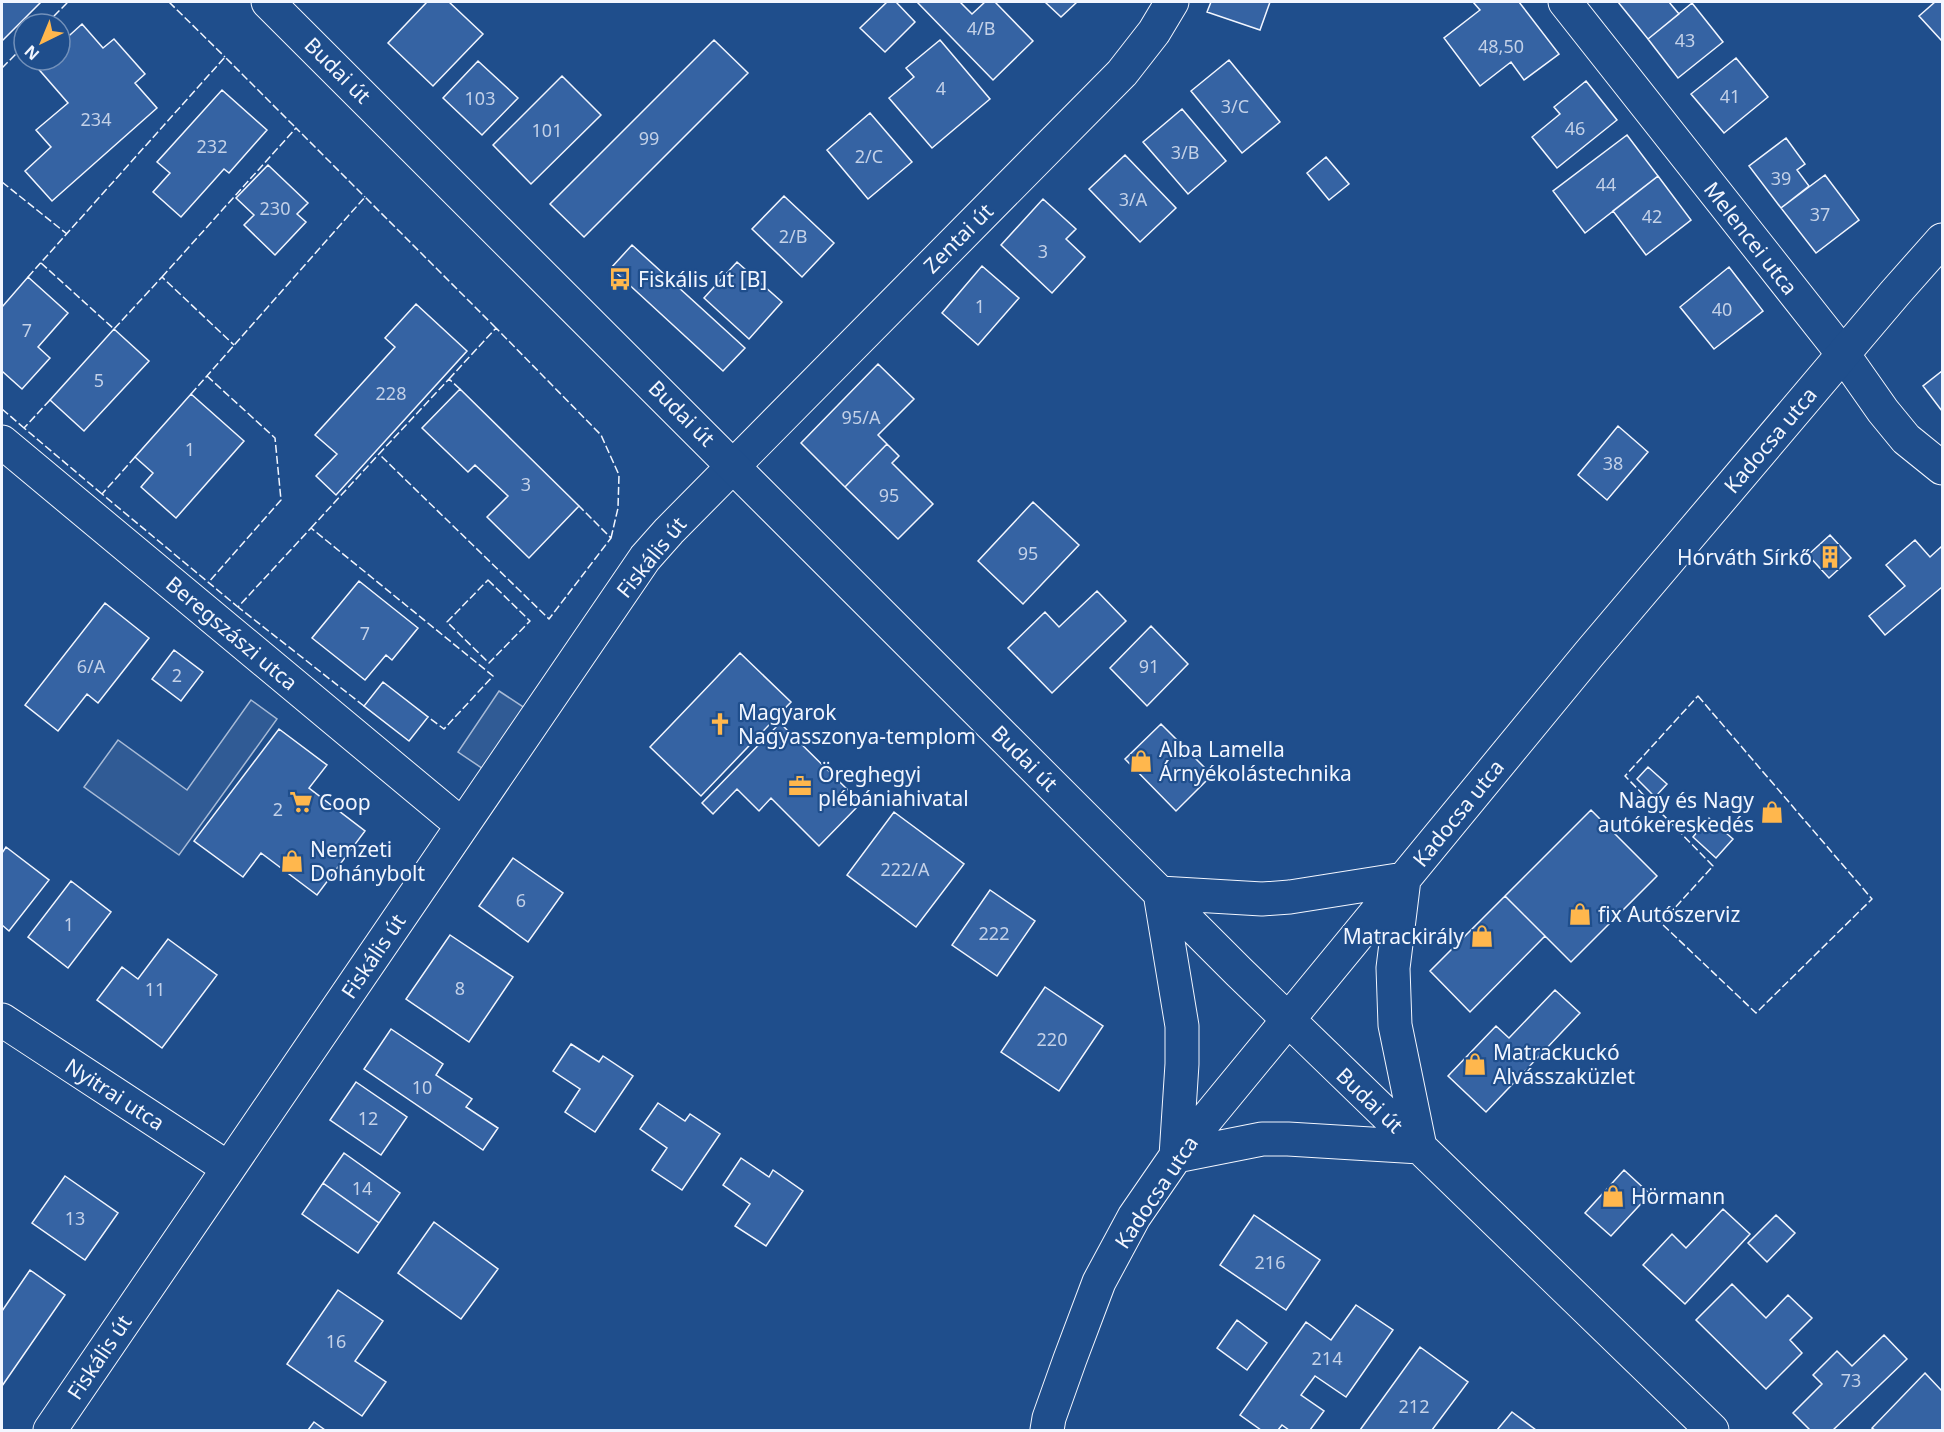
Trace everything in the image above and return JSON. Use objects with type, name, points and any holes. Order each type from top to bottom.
[{"type":"main road","name":"Budai út","points":[[268,2],[1287,1020],[1712,1431]]},
{"type":"main road","name":"Zentai út","points":[[734,465],[1122,72],[1154,32],[1172,2]]},
{"type":"main road","name":"Melencei utca","points":[[1565,2],[1843,354],[1883,411],[1906,439],[1942,468]]},
{"type":"main road","name":"Kadocsa utca","points":[[1047,1431],[1049,1418],[1099,1282],[1134,1217],[1176,1156],[1589,654],[1942,240]]},
{"type":"main road","name":"Beregszászi utca","points":[[2,442],[462,825]]},
{"type":"main road","name":"Fiskális út","points":[[50,1431],[645,558],[734,465]]},
{"type":"main road","points":[[1404,879],[1393,968],[1395,1025],[1420,1147],[1262,1139],[1176,1156],[1182,1026],[1160,893],[1262,899],[1290,897],[1404,879]]},
{"type":"main road","name":"Nyitrai utca","points":[[2,1020],[228,1168]]},
{"type":"shaded area","points":[[499,691],[537,716],[495,777],[458,752]]},
{"type":"shaded area","points":[[251,700],[277,719],[179,855],[84,787],[118,740],[187,790]]},
{"type":"building","points":[[2,2],[41,2],[31,12],[12,12],[12,31],[2,41]]},
{"type":"building","points":[[427,2],[449,2],[483,34],[433,86],[388,43]]},
{"type":"building","points":[[887,2],[896,2],[915,22],[885,52],[860,28]]},
{"type":"building","points":[[917,2],[960,2],[972,14],[985,2],[995,2],[1033,41],[993,80]]},
{"type":"building","points":[[1045,2],[1077,2],[1061,17]]},
{"type":"building","points":[[1211,2],[1270,2],[1260,30],[1207,12]]},
{"type":"building","points":[[1473,2],[1519,2],[1559,54],[1524,80],[1511,62],[1480,86],[1444,38],[1480,10]]},
{"type":"building","points":[[1618,2],[1669,2],[1679,14],[1648,39]]},
{"type":"building","points":[[1935,2],[1942,2],[1942,41],[1919,16]]},
{"type":"building","points":[[1692,3],[1723,42],[1678,78],[1648,39]]},
{"type":"building","points":[[82,24],[103,48],[114,39],[145,74],[135,83],[157,108],[52,201],[25,171],[51,147],[36,130],[68,103],[41,72],[72,72],[72,33]]},
{"type":"building","points":[[714,40],[748,73],[584,237],[550,204]]},
{"type":"building","points":[[940,40],[990,99],[932,148],[889,98],[914,77],[906,68]]},
{"type":"building","points":[[1736,58],[1768,97],[1724,133],[1691,94]]},
{"type":"building","points":[[1229,60],[1280,122],[1242,153],[1191,91]]},
{"type":"building","points":[[478,61],[518,98],[482,135],[443,98]]},
{"type":"building","points":[[562,76],[601,115],[531,184],[493,145]]},
{"type":"building","points":[[1586,81],[1617,120],[1557,168],[1532,137],[1560,114],[1554,107]]},
{"type":"building","points":[[222,90],[267,130],[229,173],[224,169],[181,217],[153,192],[170,173],[157,162]]},
{"type":"building","points":[[1182,109],[1226,161],[1188,194],[1143,142]]},
{"type":"building","points":[[870,113],[912,162],[868,199],[827,150]]},
{"type":"building","points":[[1627,135],[1658,176],[1585,233],[1553,191]]},
{"type":"building","points":[[1786,138],[1805,164],[1797,170],[1809,186],[1781,208],[1749,166]]},
{"type":"building","points":[[1125,155],[1176,208],[1140,242],[1089,189]]},
{"type":"building","points":[[1326,157],[1349,184],[1329,200],[1307,173]]},
{"type":"building","points":[[268,165],[308,203],[297,214],[306,222],[275,255],[244,225],[254,215],[236,198]]},
{"type":"building","points":[[1825,175],[1859,220],[1816,253],[1781,208]]},
{"type":"building","points":[[1658,176],[1691,220],[1646,255],[1613,211]]},
{"type":"building","points":[[784,196],[834,243],[802,277],[752,229]]},
{"type":"building","points":[[1043,199],[1076,229],[1066,239],[1085,257],[1052,293],[1001,245]]},
{"type":"building","points":[[632,245],[745,348],[723,371],[611,268]]},
{"type":"building","points":[[737,262],[782,302],[749,339],[704,298]]},
{"type":"building","points":[[982,266],[1019,298],[978,345],[942,313]]},
{"type":"building","points":[[1729,267],[1763,311],[1714,349],[1680,307]]},
{"type":"building","points":[[28,277],[68,313],[38,347],[50,358],[22,389],[2,373],[2,307]]},
{"type":"building","points":[[416,304],[467,351],[336,495],[316,476],[337,454],[315,435],[395,347],[385,338]]},
{"type":"building","points":[[114,329],[149,361],[84,431],[50,400]]},
{"type":"building","points":[[878,364],[914,399],[878,435],[887,444],[845,487],[801,443]]},
{"type":"building","points":[[1942,371],[1942,411],[1923,386]]},
{"type":"building","points":[[460,389],[579,506],[529,558],[487,517],[508,496],[475,465],[468,472],[422,428]]},
{"type":"building","points":[[191,394],[244,441],[176,518],[141,487],[153,473],[135,457]]},
{"type":"building","points":[[1618,426],[1648,452],[1607,500],[1578,475]]},
{"type":"building","points":[[887,444],[899,456],[892,463],[933,504],[898,539],[845,487]]},
{"type":"building","points":[[1033,502],[1079,545],[1023,604],[978,561]]},
{"type":"building","name":"Horváth Sírkő","points":[[1830,535],[1851,558],[1829,578],[1808,555]]},
{"type":"building","points":[[1915,540],[1930,557],[1941,547],[1942,587],[1885,635],[1869,616],[1905,586],[1886,565]]},
{"type":"building","points":[[359,581],[418,628],[392,660],[386,655],[365,680],[312,638]]},
{"type":"building","points":[[1097,591],[1126,621],[1052,693],[1008,648],[1045,612],[1059,627]]},
{"type":"building","points":[[105,603],[149,638],[98,703],[87,694],[58,731],[25,705]]},
{"type":"building","points":[[1151,626],[1188,664],[1147,706],[1110,668]]},
{"type":"building","points":[[174,650],[203,672],[181,701],[152,679]]},
{"type":"building","name":"Magyarok Nagyasszonya-templom","points":[[740,653],[791,702],[701,796],[650,747]]},
{"type":"building","points":[[383,682],[428,717],[409,741],[364,706]]},
{"type":"building","points":[[780,723],[861,803],[819,846],[771,798],[759,811],[737,789],[713,814],[702,803]]},
{"type":"building","points":[[1161,724],[1212,775],[1176,811],[1125,759]]},
{"type":"building","points":[[279,729],[327,765],[309,788],[365,831],[317,895],[261,853],[243,877],[194,841]]},
{"type":"building","points":[[1648,767],[1667,784],[1655,797],[1637,779]]},
{"type":"building","points":[[1591,810],[1657,876],[1571,962],[1505,896]]},
{"type":"building","points":[[894,812],[964,864],[916,927],[847,875]]},
{"type":"building","points":[[1709,818],[1733,839],[1716,858],[1693,837]]},
{"type":"building","points":[[6,847],[49,880],[9,931],[2,925],[2,853]]},
{"type":"building","points":[[513,858],[563,893],[528,942],[479,906]]},
{"type":"building","points":[[71,881],[111,912],[68,968],[28,937]]},
{"type":"building","points":[[990,890],[1035,921],[997,976],[952,945]]},
{"type":"building","points":[[1505,896],[1545,936],[1470,1012],[1430,971]]},
{"type":"building","points":[[450,935],[513,977],[469,1042],[406,999]]},
{"type":"building","points":[[168,939],[217,975],[162,1048],[97,1000],[122,967],[138,979]]},
{"type":"building","points":[[1045,987],[1103,1026],[1059,1091],[1001,1052]]},
{"type":"building","points":[[1555,990],[1580,1013],[1486,1112],[1448,1076],[1496,1026],[1509,1038]]},
{"type":"building","points":[[391,1029],[443,1064],[436,1075],[472,1099],[466,1107],[498,1128],[483,1150],[364,1069]]},
{"type":"building","points":[[571,1044],[599,1062],[603,1056],[633,1076],[595,1132],[565,1112],[580,1089],[553,1071]]},
{"type":"building","points":[[356,1082],[407,1117],[381,1155],[330,1120]]},
{"type":"building","points":[[658,1103],[685,1121],[690,1114],[720,1134],[682,1190],[652,1170],[667,1148],[640,1129]]},
{"type":"building","points":[[344,1153],[400,1193],[379,1223],[323,1183]]},
{"type":"building","points":[[741,1158],[769,1177],[773,1170],[803,1191],[766,1246],[735,1226],[750,1204],[723,1185]]},
{"type":"building","points":[[1624,1170],[1650,1194],[1611,1236],[1585,1213]]},
{"type":"building","points":[[65,1176],[118,1213],[85,1260],[32,1223]]},
{"type":"building","points":[[323,1183],[379,1223],[358,1253],[302,1214]]},
{"type":"building","points":[[1723,1209],[1750,1234],[1685,1304],[1643,1265],[1672,1234],[1686,1248]]},
{"type":"building","points":[[1254,1215],[1320,1260],[1286,1310],[1220,1265]]},
{"type":"building","points":[[1776,1215],[1795,1233],[1767,1262],[1748,1243]]},
{"type":"building","points":[[434,1222],[498,1269],[461,1319],[398,1273]]},
{"type":"building","points":[[30,1270],[65,1295],[2,1386],[2,1311]]},
{"type":"building","points":[[1732,1284],[1766,1318],[1788,1295],[1812,1318],[1790,1340],[1802,1353],[1766,1389],[1696,1320]]},
{"type":"building","points":[[338,1290],[383,1321],[355,1361],[386,1382],[362,1416],[287,1364]]},
{"type":"building","points":[[1356,1305],[1393,1330],[1346,1397],[1315,1376],[1301,1395],[1324,1411],[1310,1430],[1289,1430],[1282,1425],[1278,1430],[1261,1430],[1240,1415],[1306,1322],[1331,1340]]},
{"type":"building","points":[[1237,1320],[1267,1343],[1247,1370],[1217,1348]]},
{"type":"building","points":[[1884,1335],[1907,1359],[1833,1430],[1810,1430],[1793,1413],[1822,1384],[1813,1375],[1837,1351],[1852,1366]]},
{"type":"building","points":[[1420,1347],[1468,1382],[1432,1430],[1360,1430]]},
{"type":"building","points":[[1925,1373],[1942,1391],[1942,1430],[1875,1430],[1872,1428]]},
{"type":"building","points":[[1512,1412],[1536,1430],[1497,1430]]},
{"type":"building","points":[[314,1422],[325,1430],[308,1430]]},
{"type":"fence","points":[[58,12],[68,2]]},
{"type":"fence","points":[[169,2],[225,57]]},
{"type":"fence","points":[[28,277],[225,57],[296,128]]},
{"type":"fence","points":[[2,68],[12,58]]},
{"type":"fence","points":[[162,277],[296,128],[365,197]]},
{"type":"fence","points":[[2,182],[67,234]]},
{"type":"fence","points":[[191,394],[365,197],[496,328]]},
{"type":"fence","points":[[41,263],[114,329],[162,277],[234,345]]},
{"type":"fence","points":[[449,379],[496,328],[601,435],[619,475],[618,508],[611,538]]},
{"type":"fence","points":[[207,376],[275,438],[281,500],[208,583]]},
{"type":"fence","points":[[460,389],[449,379],[379,454],[549,619],[611,538],[579,506]]},
{"type":"fence","points":[[50,400],[24,428],[102,494]]},
{"type":"fence","points":[[2,409],[24,428]]},
{"type":"fence","points":[[311,528],[379,454]]},
{"type":"fence","points":[[135,457],[102,494],[238,607]]},
{"type":"fence","points":[[364,706],[238,607],[311,528],[493,676],[444,729],[428,717]]},
{"type":"fence","points":[[488,580],[530,621],[489,663],[447,622],[488,580]]},
{"type":"fence","points":[[1698,696],[1872,899],[1756,1013],[1661,923],[1713,866],[1625,776],[1698,696]]},
{"type":"place","name":"Fiskális út [B]","points":[[620,279]]},
{"type":"place","name":"Horváth Sírkő","points":[[1830,557]]},
{"type":"place","name":"Magyarok Nagyasszonya-templom","points":[[720,724]]},
{"type":"place","name":"Alba Lamella Árnyékolástechnika","points":[[1141,761]]},
{"type":"place","name":"Öreghegyi plébániahivatal","points":[[800,786]]},
{"type":"place","name":"Coop","points":[[301,802]]},
{"type":"place","name":"Nagy és Nagy autókereskedés","points":[[1772,812]]},
{"type":"place","name":"Nemzeti Dohánybolt","points":[[292,861]]},
{"type":"place","name":"fix Autószerviz","points":[[1580,914]]},
{"type":"place","name":"Matrackirály","points":[[1482,936]]},
{"type":"place","name":"Matrackuckó Alvásszaküzlet","points":[[1475,1064]]},
{"type":"place","name":"Hörmann","points":[[1613,1196]]}]
